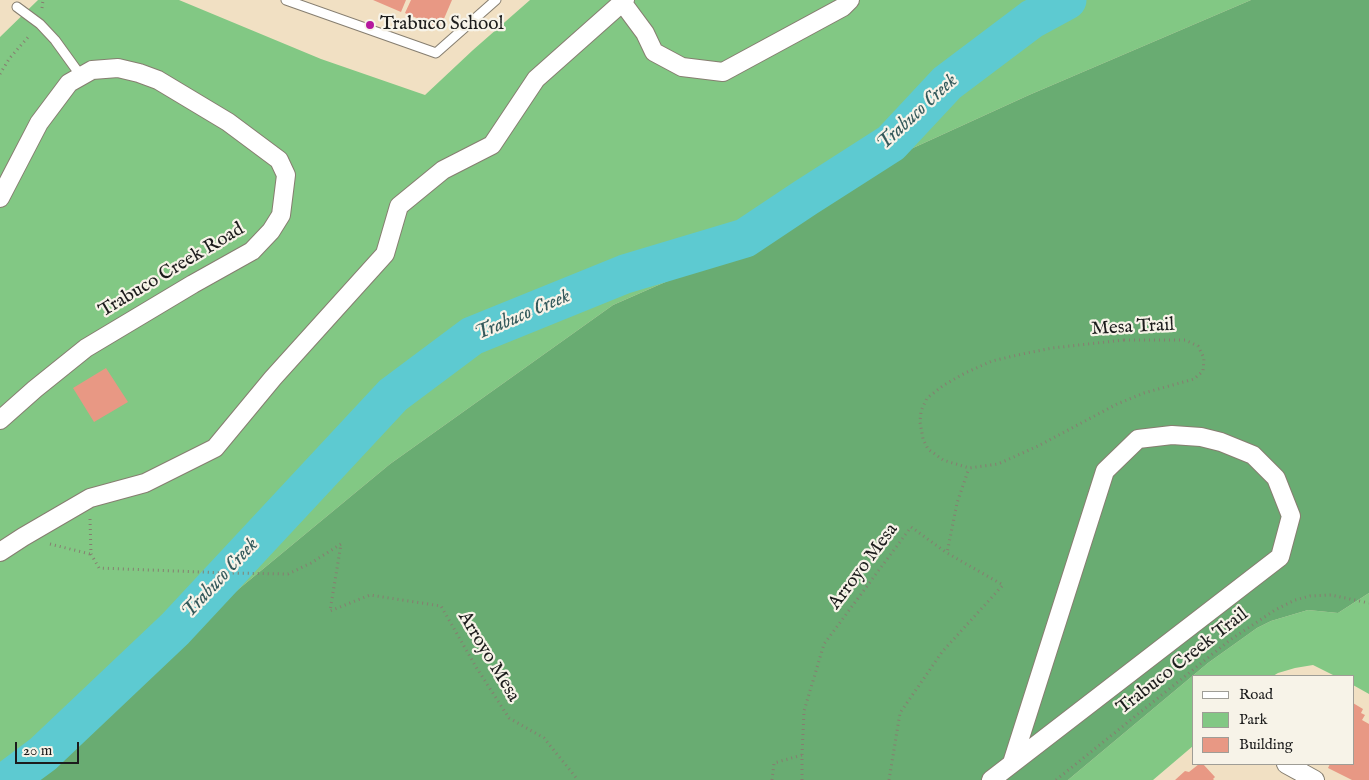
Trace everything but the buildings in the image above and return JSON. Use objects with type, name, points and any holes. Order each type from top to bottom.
[{"type":"street","points":[[0,552],[90,498],[145,483],[215,448],[273,378],[385,254],[399,206],[444,170],[492,145],[536,79],[625,1],[645,33],[654,52],[682,66],[723,72],[843,7],[850,0]]},
{"type":"street","name":"Trabuco Creek Road","points":[[0,198],[39,123],[69,83],[92,70],[118,68],[158,80],[228,122],[279,160],[286,176],[281,215],[272,231],[252,251],[86,348],[0,420]]},
{"type":"street","points":[[991,780],[1280,557],[1290,516],[1276,478],[1253,455],[1221,442],[1201,437],[1172,435],[1138,439],[1105,471],[1012,763]]},
{"type":"street","points":[[1288,765],[1310,779]]},
{"type":"lane","points":[[286,0],[436,53],[496,0]]},
{"type":"lane","points":[[17,7],[40,24],[55,40],[81,76]]},
{"type":"path","points":[[0,74],[9,59],[40,24],[43,0]]},
{"type":"path","name":"Mesa Trail","points":[[1124,340],[1184,340],[1198,346],[1204,358],[1202,371],[1194,379],[1144,393],[1117,404],[1038,446],[998,464],[969,468],[943,460],[928,449],[923,439],[920,422],[921,411],[927,398],[944,385],[965,373],[992,362],[1022,354],[1052,348],[1124,340]]},
{"type":"path","points":[[889,780],[900,713],[942,652],[1003,584],[947,553],[957,503],[969,468]]},
{"type":"path","points":[[90,498],[91,554]]},
{"type":"path","name":"Arroyo Mesa","points":[[802,780],[804,711],[824,644],[910,527],[947,553]]},
{"type":"path","name":"Arroyo Mesa","points":[[23,537],[91,554],[99,568],[227,573],[288,574],[341,544],[330,611],[370,595],[441,606],[476,667],[509,718],[544,738],[578,780]]},
{"type":"path","name":"Trabuco Creek Trail","points":[[1056,780],[1230,640],[1275,610],[1295,600],[1310,596],[1331,595],[1369,603]]},
{"type":"path","points":[[772,780],[774,763],[802,754]]},
{"type":"green space","points":[[38,0],[179,0],[321,59],[425,95],[530,0],[1251,0],[1029,95],[878,164],[745,247],[613,305],[390,464],[217,607],[26,780],[0,780],[0,37]]},
{"type":"green space","points":[[1251,0],[1369,0],[1369,593],[1338,613],[1308,610],[1271,621],[1257,628],[1192,675],[1068,780],[26,780],[217,607],[390,464],[613,305],[745,247],[878,164],[1029,95]]},
{"type":"green space","points":[[1369,593],[1369,694],[1354,686],[1354,675],[1333,675],[1313,665],[1295,668],[1275,675],[1194,675],[1257,628],[1271,621],[1308,610],[1338,613]]},
{"type":"green space","points":[[1192,676],[1192,747],[1153,780],[1068,780]]},
{"type":"waterway","name":"Trabuco Creek","points":[[8,780],[43,754],[175,629],[393,395],[472,336],[625,274],[745,238],[891,143],[947,83],[1032,19],[1067,0]]},
{"type":"place","name":"Trabuco School","points":[[370,25]]}]
